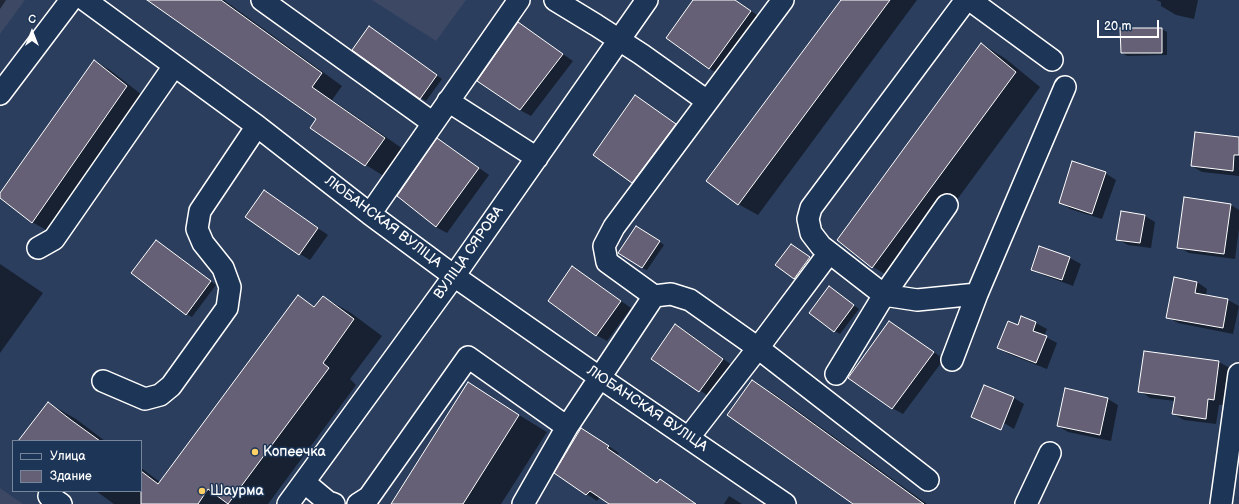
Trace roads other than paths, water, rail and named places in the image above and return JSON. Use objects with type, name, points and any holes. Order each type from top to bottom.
[{"type":"street","points":[[0,94],[71,0]]},
{"type":"street","name":"ЛЮБАНСКАЯ ВУЛІЦА","points":[[85,0],[257,126],[370,214],[454,276],[785,504]]},
{"type":"street","points":[[262,0],[433,123]]},
{"type":"street","points":[[370,214],[519,0]]},
{"type":"street","points":[[555,0],[619,39],[707,101]]},
{"type":"street","name":"ВУЛІЦА СЯРОВА","points":[[288,504],[454,276],[647,0]]},
{"type":"street","points":[[783,0],[614,227],[604,246],[607,262],[654,296],[671,294],[690,300],[758,348],[928,480]]},
{"type":"street","points":[[966,0],[811,208],[808,219],[811,232],[821,246],[884,295],[917,300],[977,294]]},
{"type":"street","points":[[970,0],[1052,60]]},
{"type":"street","points":[[38,248],[54,239],[174,66]]},
{"type":"street","points":[[952,360],[977,294],[1065,87]]},
{"type":"street","points":[[448,101],[536,158]]},
{"type":"street","points":[[103,381],[145,399],[160,395],[171,386],[227,308],[230,287],[223,268],[203,242],[197,229],[200,211],[257,126]]},
{"type":"street","points":[[836,374],[884,295],[947,205]]},
{"type":"street","points":[[689,438],[829,252]]},
{"type":"street","points":[[525,503],[567,427],[654,296]]},
{"type":"street","points":[[358,504],[369,497],[468,357],[567,427]]},
{"type":"street","points":[[1220,504],[1239,374]]},
{"type":"street","points":[[1026,504],[1050,453]]},
{"type":"street","points":[[304,482],[328,502],[334,504]]},
{"type":"place","name":"Копеечка","points":[[255,452]]},
{"type":"place","name":"Шаурма","points":[[202,491]]}]
